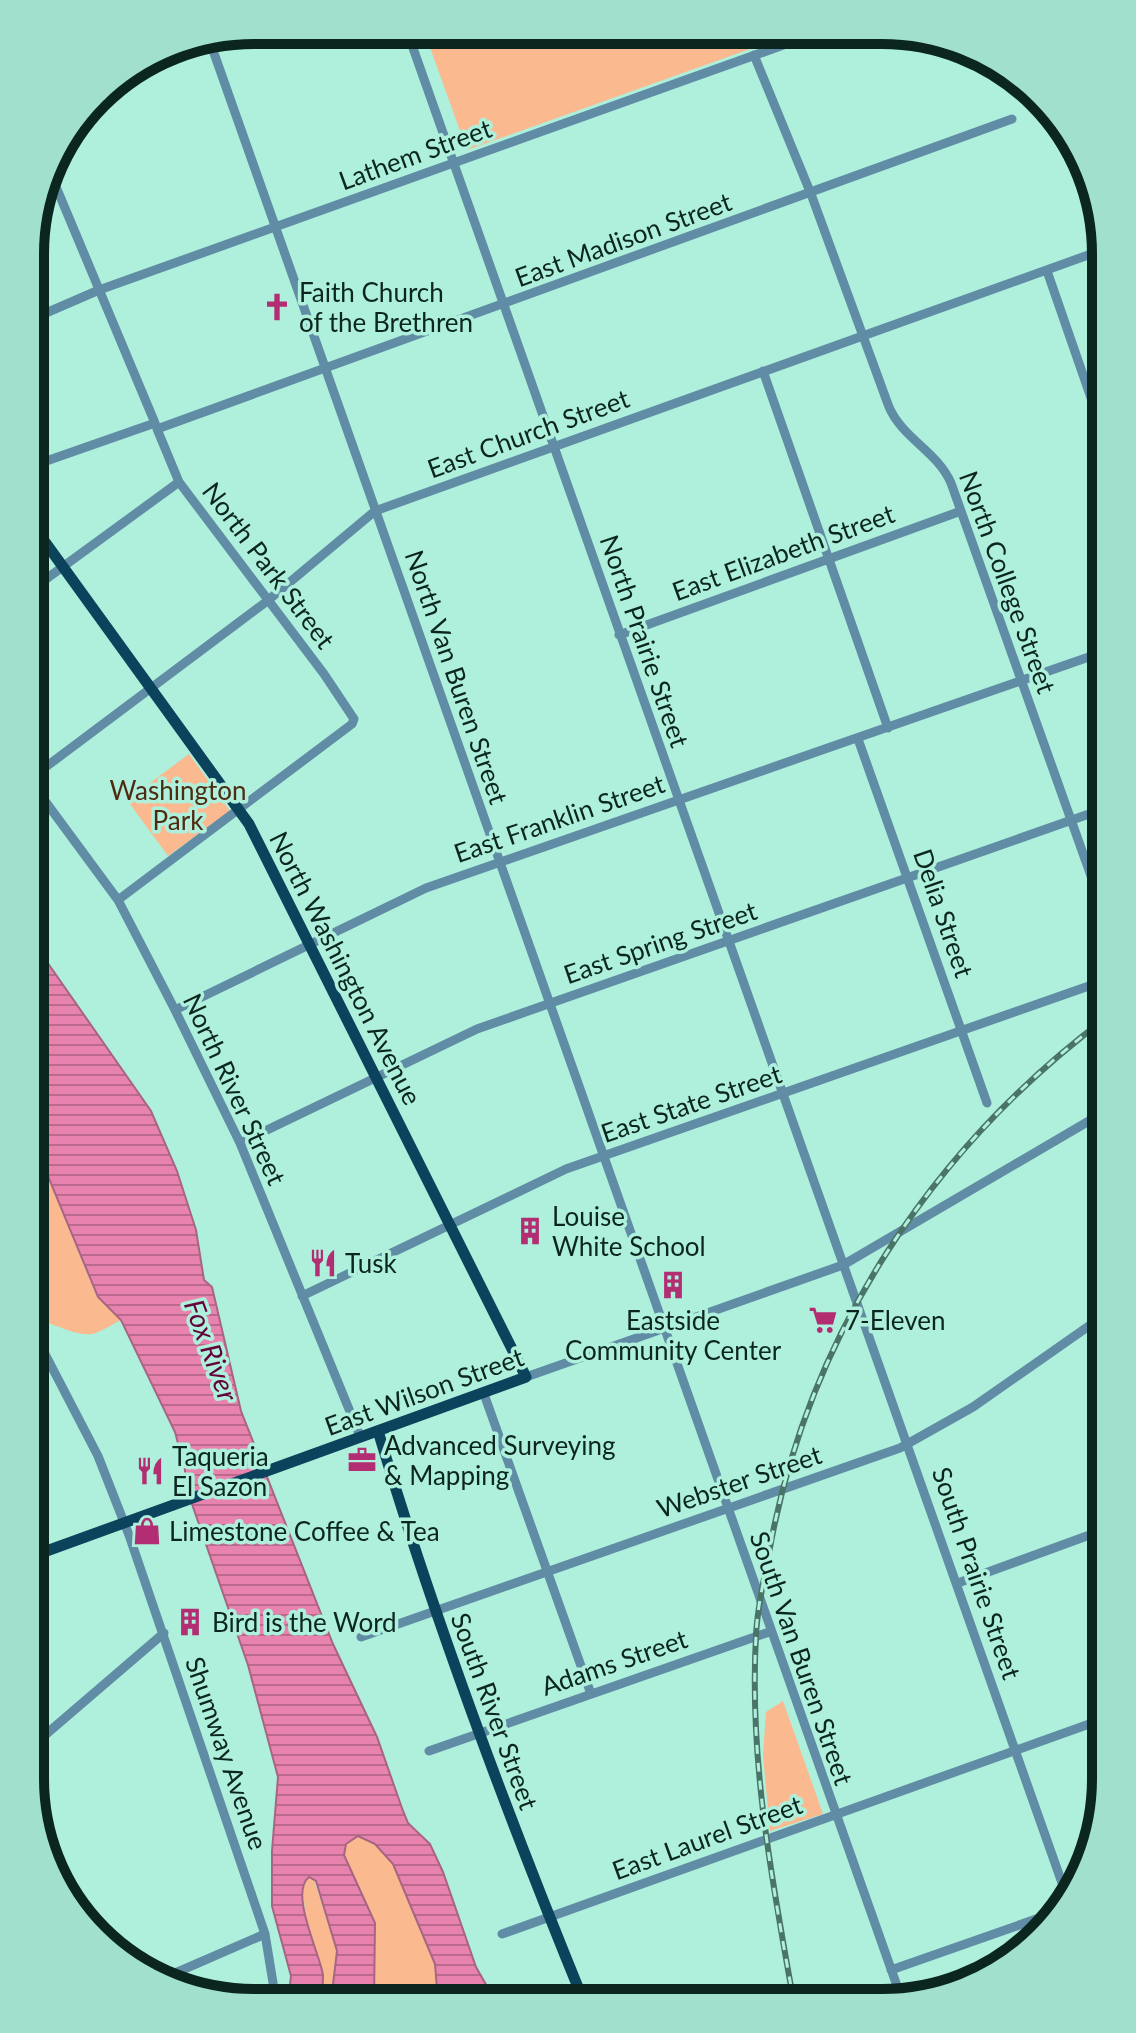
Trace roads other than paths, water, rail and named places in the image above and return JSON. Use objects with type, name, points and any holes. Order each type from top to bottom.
[{"type":"main road","name":"North Washington Avenue","points":[[44,542],[240,810],[311,943],[526,1377]]},
{"type":"main road","name":"East Wilson Street","points":[[44,1552],[526,1377]]},
{"type":"main road","name":"South River Street","points":[[378,1431],[479,1734],[579,1989]]},
{"type":"street","name":"North Prairie Street","points":[[412,44],[843,1265]]},
{"type":"street","name":"Lathem Street","points":[[44,314],[99,290],[785,44]]},
{"type":"street","name":"North Van Buren Street","points":[[212,48],[662,1330]]},
{"type":"street","name":"North College Street","points":[[754,55],[811,194],[892,415],[906,434],[943,467],[1092,879]]},
{"type":"street","name":"East Madison Street","points":[[44,462],[325,369],[1012,119]]},
{"type":"street","name":"North Park Street","points":[[55,185],[179,482],[351,713],[352,724],[240,810]]},
{"type":"street","name":"East Church Street","points":[[44,770],[266,602],[375,511],[1092,254]]},
{"type":"street","points":[[1047,271],[1092,401]]},
{"type":"street","points":[[763,371],[888,728]]},
{"type":"street","points":[[44,580],[179,482]]},
{"type":"street","name":"East Elizabeth Street","points":[[619,635],[961,511]]},
{"type":"street","name":"East Franklin Street","points":[[175,1010],[426,888],[1092,656]]},
{"type":"street","name":"Delia Street","points":[[858,739],[987,1103]]},
{"type":"street","name":"North River Street","points":[[44,798],[118,900],[175,1010],[240,1143],[360,1436]]},
{"type":"street","points":[[118,900],[240,810]]},
{"type":"street","name":"East Spring Street","points":[[240,1143],[477,1029],[1092,813]]},
{"type":"street","name":"East State Street","points":[[302,1296],[531,1185],[602,1157],[1092,985]]},
{"type":"street","name":"East Wilson Street","points":[[526,1377],[843,1265],[1092,1119]]},
{"type":"street","name":"South Prairie Street","points":[[843,1265],[1063,1885]]},
{"type":"street","name":"Webster Street","points":[[361,1637],[908,1444],[973,1407],[1092,1324]]},
{"type":"street","name":"South Van Buren Street","points":[[662,1330],[898,1988]]},
{"type":"street","name":"Shumway Avenue","points":[[44,1361],[98,1456],[124,1523],[265,1934],[274,1989]]},
{"type":"street","points":[[484,1394],[591,1694]]},
{"type":"street","points":[[958,1583],[1092,1534]]},
{"type":"street","name":"Adams Street","points":[[429,1751],[769,1632]]},
{"type":"street","points":[[44,1736],[164,1633]]},
{"type":"street","name":"East Laurel Street","points":[[502,1934],[1092,1723]]},
{"type":"street","points":[[891,1970],[1040,1918]]},
{"type":"street","points":[[174,1973],[265,1934]]},
{"type":"water","name":"Fox River","points":[[44,958],[151,1111],[177,1171],[196,1230],[204,1280],[212,1287],[241,1411],[333,1644],[377,1737],[408,1823],[430,1844],[476,1967],[489,1989],[437,1989],[435,1964],[393,1864],[375,1844],[358,1836],[346,1844],[344,1855],[375,1923],[374,1989],[332,1989],[337,1951],[316,1881],[309,1877],[302,1896],[307,1924],[321,1965],[322,1989],[289,1989],[291,1976],[272,1906],[272,1851],[278,1777],[248,1665],[185,1484],[185,1470],[175,1432],[121,1320],[98,1297],[44,1166]]},
{"type":"railway","points":[[792,1989],[764,1820],[755,1682],[759,1605],[787,1473],[813,1397],[846,1323],[886,1254],[932,1188],[985,1126],[1043,1070],[1092,1030]]},
{"type":"place","name":"Faith Church of the Brethren","points":[[277,307]]},
{"type":"place","name":"Louise White School","points":[[530,1231]]},
{"type":"place","name":"Tusk","points":[[323,1263]]},
{"type":"place","name":"Eastside Community Center","points":[[673,1285]]},
{"type":"place","name":"7-Eleven","points":[[823,1320]]},
{"type":"place","name":"Advanced Surveying & Mapping","points":[[362,1460]]},
{"type":"place","name":"Taqueria El Sazon","points":[[150,1471]]},
{"type":"place","name":"Limestone Coffee & Tea","points":[[147,1531]]},
{"type":"place","name":"Bird is the Word","points":[[190,1622]]},
{"type":"park label","name":"Washington Park","points":[[178,805]]}]
